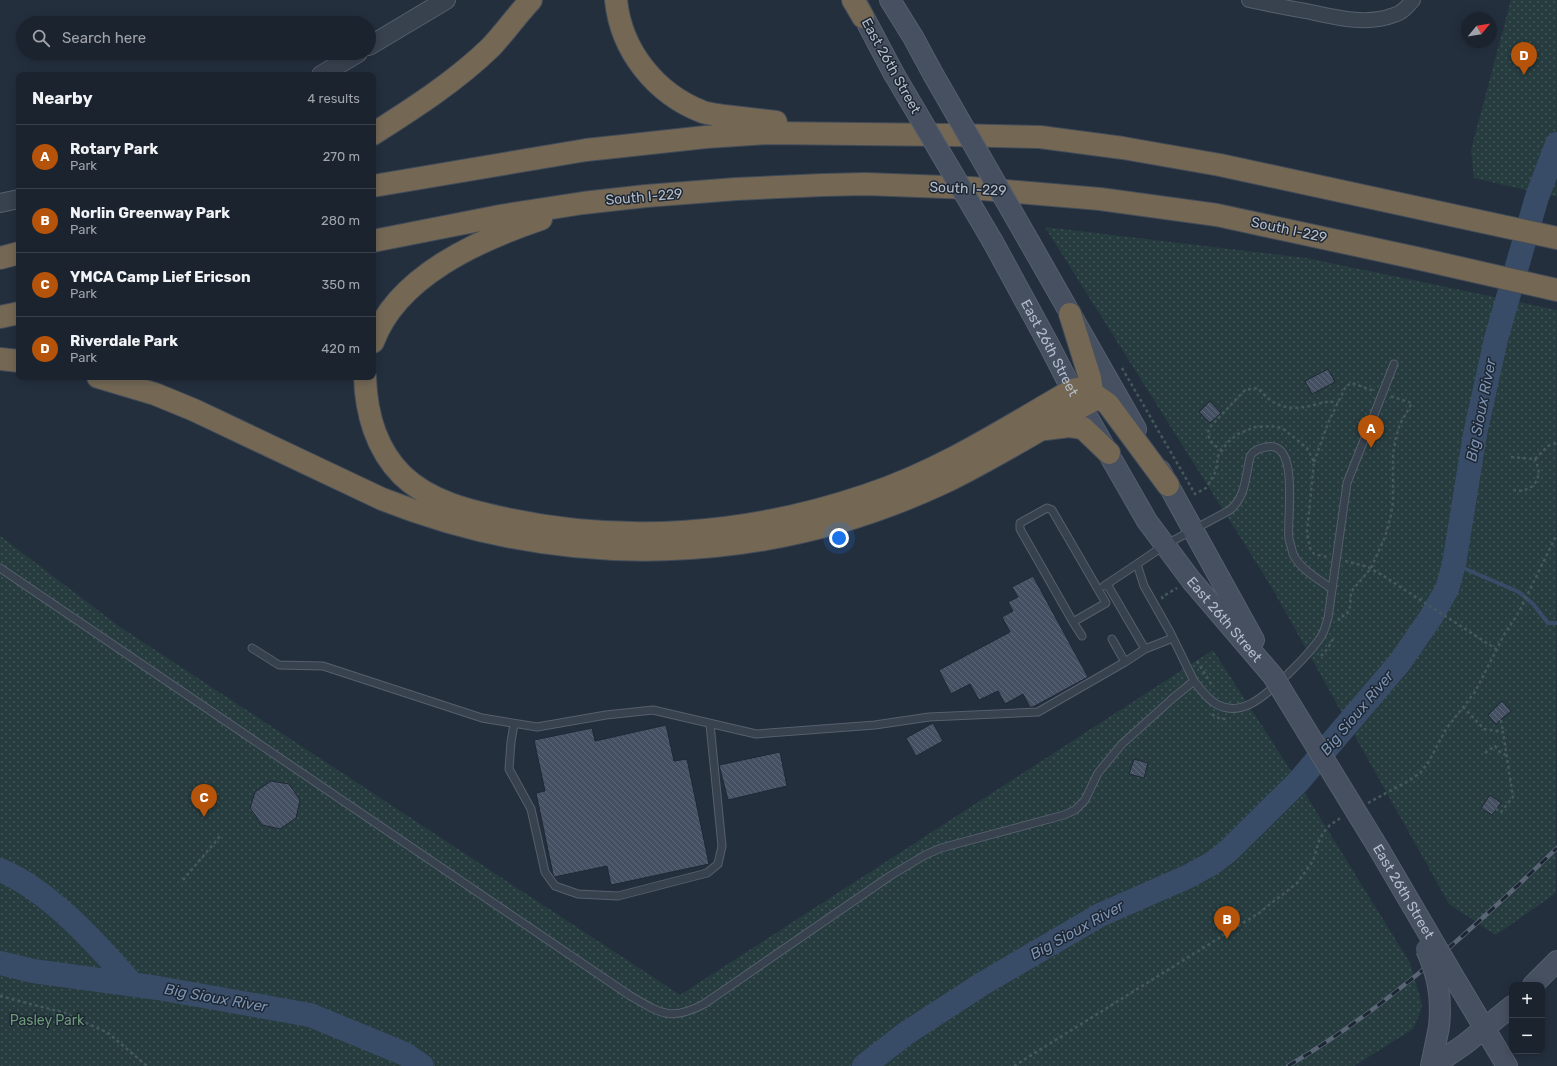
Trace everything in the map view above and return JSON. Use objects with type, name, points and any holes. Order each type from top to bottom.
[{"type":"highway","points":[[376,132],[440,90],[466,69],[491,46],[531,0]]},
{"type":"highway","points":[[616,0],[617,16],[622,32],[633,53],[647,73],[659,85],[688,105],[705,113],[882,135]]},
{"type":"highway","points":[[376,185],[586,150],[768,133],[1040,137],[1123,148],[1220,164],[1557,238]]},
{"type":"highway","name":"South I-229","points":[[376,240],[500,216],[583,203],[646,196],[736,189],[866,184],[986,190],[1100,199],[1166,207],[1217,215],[1557,290]]},
{"type":"highway","points":[[376,336],[384,320],[404,294],[433,270],[473,247],[510,231],[546,218],[646,196]]},
{"type":"highway","points":[[0,258],[16,254]]},
{"type":"highway","points":[[0,317],[16,314]]},
{"type":"highway","points":[[1033,434],[1082,396],[1090,378],[1070,314]]},
{"type":"highway","points":[[0,359],[16,361]]},
{"type":"highway","points":[[108,380],[155,394],[194,410],[349,484],[412,511],[484,532],[566,546],[607,550],[695,548],[729,545],[790,534],[849,520],[946,482],[1033,434],[1056,427],[1069,426],[1083,428],[1109,453]]},
{"type":"highway","points":[[365,380],[366,396],[375,433],[392,464],[414,485],[431,496],[451,505],[473,512],[512,520],[590,532],[682,532],[753,524],[793,517],[868,495],[904,482],[1082,396],[1108,404],[1168,485]]},
{"type":"main road","name":"East 26th Street","points":[[890,0],[913,37],[1168,485],[1273,676],[1379,849],[1507,1066]]},
{"type":"main road","name":"East 26th Street","points":[[857,6],[894,74],[993,242],[1049,345],[1082,396],[1109,453],[1147,521],[1190,580],[1273,676]]},
{"type":"main road","points":[[1379,849],[1422,940],[1433,967],[1440,996],[1439,1027],[1432,1066]]},
{"type":"main road","points":[[1536,982],[1557,961]]},
{"type":"main road","points":[[1432,1066],[1466,1044],[1509,1009]]},
{"type":"street","points":[[376,42],[446,0]]},
{"type":"street","points":[[1249,0],[1342,19],[1364,20],[1383,19],[1396,15],[1413,0]]},
{"type":"street","points":[[326,72],[346,60]]},
{"type":"street","points":[[0,203],[16,200]]},
{"type":"lane","points":[[1137,564],[1144,586],[1173,638],[1194,681],[1209,699],[1219,706],[1238,708],[1252,704],[1264,696],[1301,662],[1322,635],[1328,618],[1335,559],[1347,483],[1394,364]]},
{"type":"lane","points":[[1098,590],[1165,545],[1192,529],[1230,510],[1238,503],[1244,489],[1250,456],[1259,448],[1270,446],[1281,450],[1287,461],[1289,473],[1289,539],[1294,556],[1309,573],[1331,588]]},
{"type":"lane","points":[[1073,622],[1106,603],[1052,510],[1047,508],[1020,523],[1020,529],[1073,622],[1082,636]]},
{"type":"lane","points":[[0,568],[629,995],[653,1009],[670,1014],[688,1012],[704,1004],[890,876],[925,855],[941,848],[1064,815],[1075,810],[1085,800],[1098,773],[1122,744],[1194,681]]},
{"type":"lane","points":[[1107,584],[1146,649]]},
{"type":"lane","points":[[252,648],[279,665],[323,666],[482,718],[514,724],[536,727],[606,715],[653,710],[756,734],[875,725],[929,717],[1038,712],[1146,649],[1173,638]]},
{"type":"lane","points":[[1112,639],[1125,662]]},
{"type":"lane","points":[[514,724],[510,742],[509,769],[531,809],[545,872],[555,886],[578,894],[618,896],[707,873],[718,864],[722,846],[710,724]]},
{"type":"path","points":[[1118,362],[1195,494],[1206,488],[1216,471],[1218,456],[1228,442],[1238,434],[1255,427],[1271,426],[1282,428],[1307,448],[1314,462],[1307,532],[1310,548],[1314,554],[1368,567],[1496,649]]},
{"type":"path","points":[[1222,451],[1212,443],[1207,433],[1209,428],[1245,390],[1258,388],[1270,401],[1280,405],[1300,408],[1331,401],[1338,403]]},
{"type":"path","points":[[1511,457],[1535,459],[1548,446],[1557,444]]},
{"type":"path","points":[[1513,490],[1523,491],[1533,486],[1539,474],[1535,459]]},
{"type":"path","points":[[1365,804],[1410,780],[1428,763],[1446,729],[1475,692],[1496,649],[1519,612],[1557,534]]},
{"type":"path","points":[[1463,707],[1484,729],[1503,732]]},
{"type":"path","points":[[1496,809],[1501,812],[1513,797],[1501,720]]},
{"type":"path","points":[[1486,753],[1495,746],[1500,752],[1506,755]]},
{"type":"path","points":[[1014,1066],[1259,913],[1297,883],[1313,861],[1323,833],[1330,826],[1345,816]]},
{"type":"path","points":[[183,880],[221,835]]},
{"type":"path","points":[[0,996],[66,1013],[108,1033],[147,1066]]},
{"type":"green space","points":[[1511,0],[1557,0],[1557,197],[1474,178],[1471,150]]},
{"type":"green space","points":[[1045,227],[1306,258],[1557,310],[1556,893],[1496,935],[1449,904],[1271,586]]},
{"type":"green space","name":"Pasley Park","points":[[0,536],[120,627],[680,995],[1213,650],[1298,782],[1410,963],[1422,1004],[1421,1011],[1413,1029],[1354,1066],[0,1066]]},
{"type":"building","points":[[1328,369],[1335,382],[1312,394],[1305,381]]},
{"type":"building","points":[[1210,401],[1221,413],[1210,423],[1199,412]]},
{"type":"building","points":[[1033,576],[1088,677],[1033,707],[1030,707],[1023,694],[1005,704],[998,691],[979,700],[970,684],[951,694],[939,670],[1010,632],[1002,617],[1013,611],[1008,602],[1018,597],[1012,587]]},
{"type":"building","points":[[1502,701],[1511,711],[1496,724],[1488,715]]},
{"type":"building","points":[[933,723],[943,741],[916,756],[906,738]]},
{"type":"building","points":[[666,725],[674,761],[687,759],[709,864],[611,885],[607,866],[554,877],[536,793],[545,791],[534,740],[592,728],[595,741]]},
{"type":"building","points":[[780,752],[787,786],[728,800],[719,765]]},
{"type":"building","points":[[1134,759],[1148,763],[1144,778],[1129,774]]},
{"type":"building","points":[[271,781],[289,784],[300,800],[296,818],[280,829],[262,825],[250,808],[255,792]]},
{"type":"building","points":[[1490,795],[1501,803],[1492,815],[1481,808]]},
{"type":"waterway","name":"Big Sioux River","points":[[864,1066],[905,1034],[982,984],[1100,915],[1187,877],[1211,864],[1227,852],[1298,782],[1400,662],[1431,617],[1447,589],[1454,564],[1475,434],[1496,339],[1537,197],[1557,144]]},
{"type":"waterway","points":[[1454,564],[1519,592],[1533,604],[1548,623],[1557,623]]},
{"type":"waterway","points":[[0,870],[18,879],[54,904],[104,952],[132,984]]},
{"type":"waterway","name":"Big Sioux River","points":[[0,963],[33,971],[158,988],[310,1015],[405,1054],[422,1066]]},
{"type":"railway","points":[[1288,1066],[1361,1018],[1429,965],[1494,908],[1557,848]]},
{"type":"place","name":"Riverdale Park","points":[[1524,75]]},
{"type":"place","name":"Rotary Park","points":[[1371,448]]},
{"type":"place","name":"YMCA Camp Lief Ericson","points":[[204,817]]},
{"type":"place","name":"Norlin Greenway Park","points":[[1227,939]]}]
